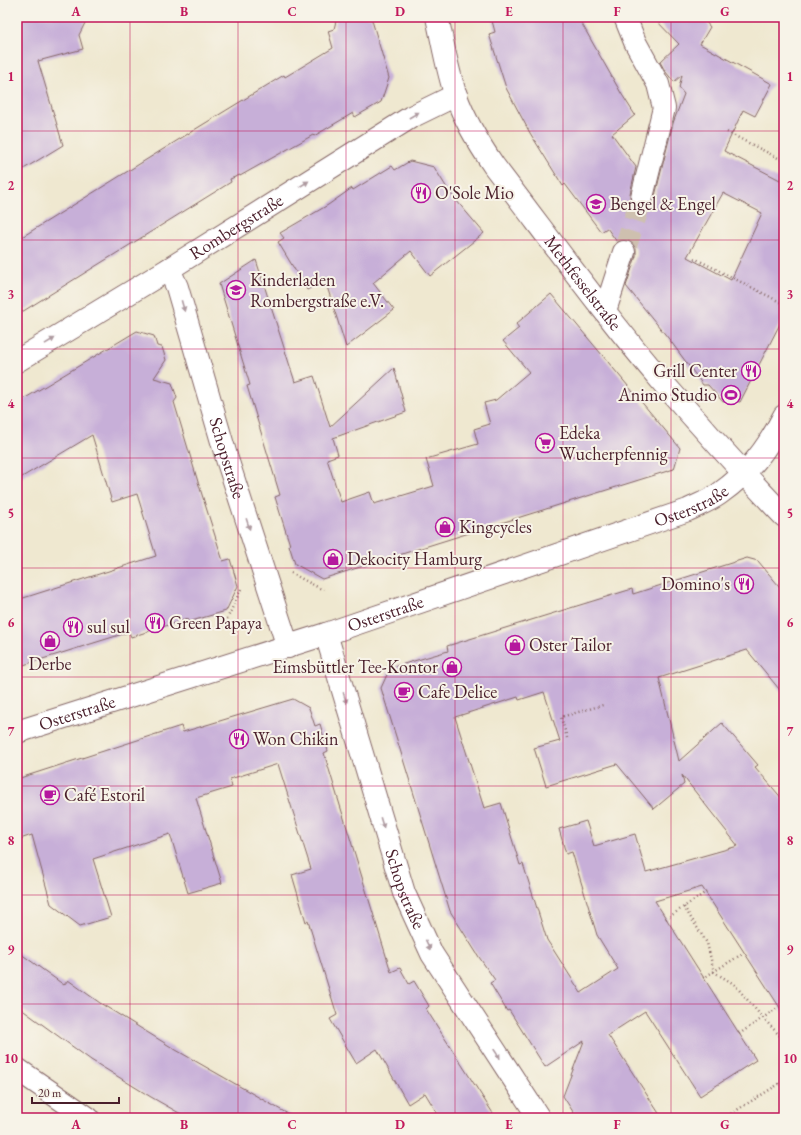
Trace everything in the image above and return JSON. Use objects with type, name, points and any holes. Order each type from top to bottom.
[{"type":"street","name":"Methfesselstraße","points":[[438,17],[447,63],[456,95],[480,146],[604,311],[663,383],[744,474],[784,516]]},
{"type":"street","points":[[625,17],[635,42],[658,84],[664,108],[642,197]]},
{"type":"street","name":"Rombergstraße","points":[[17,361],[169,269],[411,117],[456,95]]},
{"type":"street","points":[[604,311],[624,252]]},
{"type":"street","name":"Schopstraße","points":[[169,269],[177,287],[227,459],[288,646]]},
{"type":"street","name":"Osterstraße","points":[[17,732],[326,634],[556,557],[688,510],[718,495],[744,474],[765,449],[784,416]]},
{"type":"street","name":"Schopstraße","points":[[326,634],[404,893],[432,954],[539,1118]]},
{"type":"street","points":[[17,1069],[88,1118]]},
{"type":"path","points":[[727,132],[784,161]]},
{"type":"path","points":[[694,258],[784,304]]},
{"type":"path","points":[[288,571],[322,590]]},
{"type":"path","points":[[227,619],[242,588]]},
{"type":"path","points":[[567,738],[561,717],[603,704]]},
{"type":"path","points":[[666,918],[706,892]]},
{"type":"path","points":[[684,907],[707,943],[714,972],[734,984],[784,1040]]},
{"type":"path","points":[[703,978],[744,953]]},
{"type":"path","points":[[739,1034],[780,1007]]},
{"type":"path","points":[[724,1118],[779,1084],[784,1085]]},
{"type":"building","points":[[17,17],[88,17],[79,35],[83,49],[38,61],[63,145],[17,173]]},
{"type":"building","points":[[337,17],[371,17],[389,78],[381,102],[355,117],[353,113],[240,176],[230,179],[231,182],[17,315],[17,240],[284,75],[285,77],[333,48],[328,31],[334,29]]},
{"type":"building","points":[[491,17],[578,17],[635,115],[612,134],[636,167],[630,200],[634,206],[639,209],[645,209],[651,206],[654,200],[673,123],[684,94],[679,88],[682,75],[674,82],[660,62],[679,44],[653,17],[702,17],[710,27],[700,44],[772,84],[755,116],[743,110],[724,151],[780,180],[784,172],[784,316],[740,402],[731,400],[723,402],[708,385],[703,385],[669,339],[626,286],[636,256],[636,249],[628,240],[617,242],[607,228],[601,232],[565,184],[563,186],[530,133],[506,88],[489,34],[495,32]],"holes":[[[723,193],[762,213],[731,280],[687,257]]]},
{"type":"building","points":[[410,161],[434,167],[450,193],[484,233],[430,276],[411,251],[373,283],[394,310],[346,347],[325,280],[307,290],[278,242],[284,238],[280,233],[328,205],[352,188],[353,190],[392,166],[395,170]]},
{"type":"building","points":[[256,260],[295,382],[314,376],[330,427],[394,368],[406,412],[333,438],[338,455],[327,459],[341,502],[370,492],[374,504],[434,486],[426,459],[478,444],[474,429],[490,424],[484,403],[496,400],[529,372],[503,341],[519,328],[516,324],[551,294],[680,448],[674,469],[322,579],[295,564],[275,497],[280,495],[247,386],[250,385],[219,284]]},
{"type":"building","points":[[137,331],[154,336],[157,346],[162,347],[166,360],[154,378],[172,383],[177,398],[174,402],[223,561],[230,559],[238,586],[226,611],[188,622],[187,619],[131,637],[129,632],[17,667],[17,600],[156,556],[137,494],[112,502],[92,435],[17,480],[17,403]]},
{"type":"building","points":[[747,558],[758,561],[784,592],[784,695],[747,650],[659,678],[679,761],[722,723],[758,765],[755,767],[784,801],[784,1014],[702,887],[655,901],[756,1060],[700,1096],[645,1011],[608,1035],[662,1118],[577,1118],[563,1096],[584,1041],[545,1067],[490,983],[495,980],[450,911],[381,688],[390,668],[448,651],[447,646],[632,589],[633,594]],"holes":[[[544,692],[560,741],[534,748],[546,786],[617,764],[654,809],[684,784],[682,775],[738,846],[646,872],[635,834],[594,846],[586,821],[559,829],[566,854],[572,852],[597,935],[618,969],[581,993],[547,940],[523,864],[520,865],[501,803],[484,808],[455,717],[518,697],[519,700]]]},
{"type":"building","points":[[293,699],[309,708],[315,726],[320,724],[328,751],[324,753],[391,972],[400,968],[409,984],[414,981],[429,1006],[426,1009],[496,1118],[440,1118],[425,1093],[408,1104],[377,1049],[356,1063],[330,1019],[337,1015],[292,875],[311,869],[278,764],[230,779],[232,787],[196,798],[222,883],[188,893],[170,834],[93,859],[111,917],[80,926],[51,904],[32,835],[17,840],[17,779],[181,726],[183,732]]},
{"type":"building","points":[[17,951],[64,985],[68,980],[100,1003],[176,1050],[295,1118],[188,1118],[151,1097],[91,1060],[17,1006]]},
{"type":"tunnel","points":[[624,252],[642,197]]},
{"type":"place","name":"O'Sole Mio","points":[[421,193]]},
{"type":"place","name":"Bengel & Engel","points":[[596,204]]},
{"type":"place","name":"Kinderladen Rombergstraße e.V.","points":[[236,290]]},
{"type":"place","name":"Grill Center","points":[[751,371]]},
{"type":"place","name":"Animo Studio","points":[[731,395]]},
{"type":"place","name":"Edeka Wucherpfennig","points":[[545,443]]},
{"type":"place","name":"Kingcycles","points":[[445,527]]},
{"type":"place","name":"Dekocity Hamburg","points":[[333,559]]},
{"type":"place","name":"Domino's","points":[[744,584]]},
{"type":"place","name":"Green Papaya","points":[[155,623]]},
{"type":"place","name":"sul sul","points":[[73,627]]},
{"type":"place","name":"Derbe","points":[[50,641]]},
{"type":"place","name":"Oster Tailor","points":[[515,645]]},
{"type":"place","name":"Eimsbüttler Tee-Kontor","points":[[452,667]]},
{"type":"place","name":"Cafe Delice","points":[[404,692]]},
{"type":"place","name":"Won Chikin","points":[[239,739]]},
{"type":"place","name":"Café Estoril","points":[[50,795]]}]
